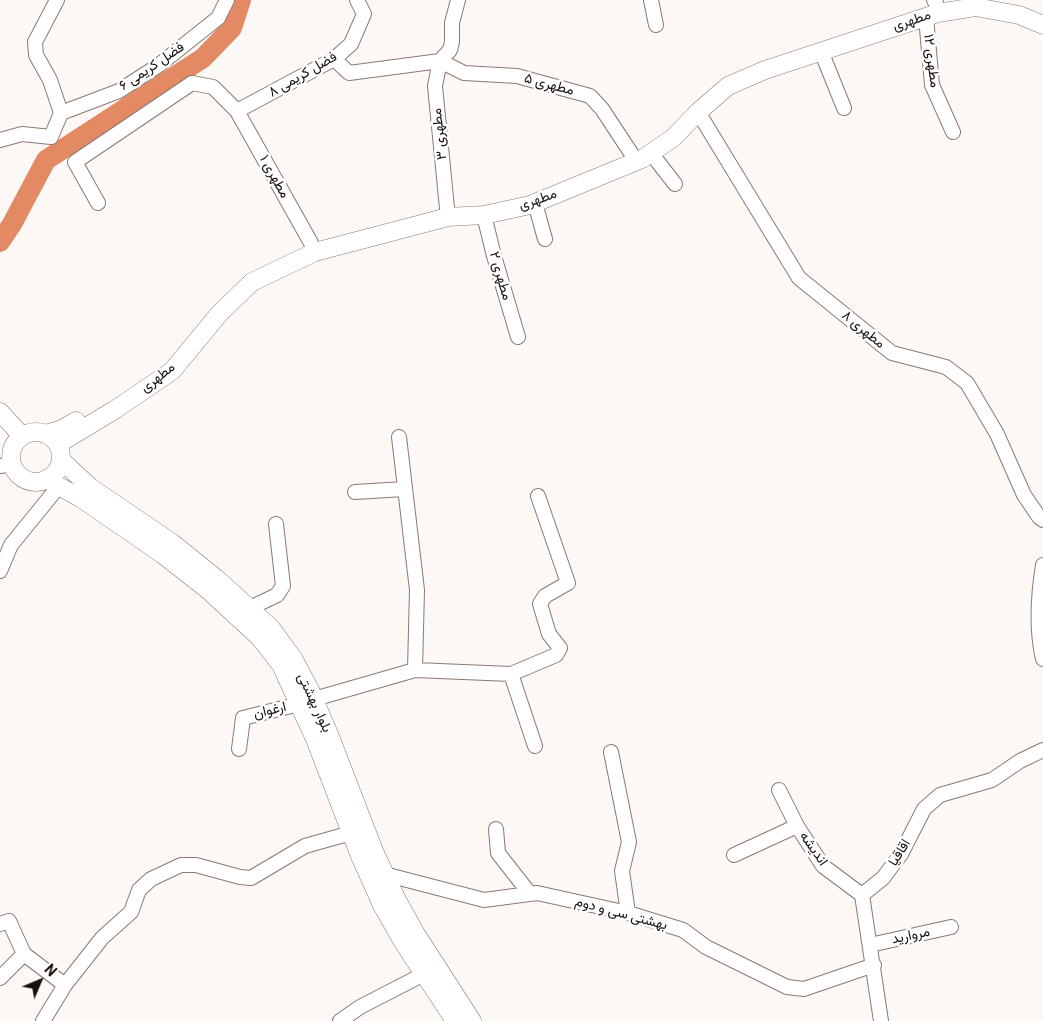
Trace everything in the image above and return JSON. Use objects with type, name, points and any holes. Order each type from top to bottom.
[{"type":"main road","name":"مطهری","points":[[55,446],[60,430],[110,400],[165,363],[212,307],[247,274],[311,243],[447,208],[483,206],[527,196],[638,150],[667,131],[691,105],[722,78],[762,61],[958,0]]},
{"type":"main road","points":[[990,0],[1022,5],[1043,14]]},
{"type":"main road","name":"مطهری","points":[[932,7],[938,13],[975,7],[1019,15],[1043,25]]},
{"type":"main road","name":"مطهری","points":[[55,446],[116,409],[172,370],[219,314],[252,282],[314,252],[448,217],[484,215],[535,203],[642,159],[673,138],[698,112],[728,86],[932,7]]},
{"type":"main road","points":[[0,412],[22,436]]},
{"type":"main road","points":[[30,432],[38,432],[55,446],[58,468],[53,475],[53,482],[30,480],[22,477],[6,458],[16,441],[30,432]]},
{"type":"main road","name":"بلوار بهشتی","points":[[55,446],[90,487],[171,542],[250,608],[272,628],[293,658],[307,702],[315,740],[382,905],[403,942],[455,1021]]},
{"type":"main road","name":"بلوار بهشتی","points":[[53,482],[162,554],[235,614],[260,638],[307,702],[396,898],[416,934],[472,1021]]},
{"type":"street","points":[[0,140],[22,134],[51,137],[61,113],[50,80],[36,55],[35,42],[58,0]]},
{"type":"street","name":"فضل کریمی ۶","points":[[61,113],[118,91],[159,65],[218,18],[227,0]]},
{"type":"street","name":"فضل کریمی ۸","points":[[237,111],[334,60],[351,44],[364,14],[357,0]]},
{"type":"street","name":"مطهری ۳","points":[[447,208],[435,86],[440,62],[450,50],[452,23],[458,0]]},
{"type":"street","points":[[651,0],[656,25]]},
{"type":"street","name":"مطهری ۱۲","points":[[932,7],[932,85],[953,132]]},
{"type":"street","points":[[821,51],[844,108]]},
{"type":"street","points":[[334,60],[349,73],[440,62]]},
{"type":"street","name":"مطهری ۵","points":[[440,62],[464,73],[517,76],[590,96],[602,109],[631,153]]},
{"type":"street","name":"مطهری ۱","points":[[98,203],[75,162],[192,83],[213,87],[237,111],[311,243]]},
{"type":"street","name":"مطهری ۸","points":[[698,112],[799,278],[892,353],[946,368],[967,383],[997,434],[1024,495],[1043,520]]},
{"type":"street","points":[[651,153],[675,184]]},
{"type":"street","points":[[535,203],[545,239]]},
{"type":"street","name":"مطهری ۲","points":[[484,215],[518,337]]},
{"type":"street","points":[[399,437],[417,590],[415,670]]},
{"type":"street","points":[[0,571],[11,545],[53,482]]},
{"type":"street","points":[[355,492],[404,488]]},
{"type":"street","points":[[307,702],[415,670],[511,674],[556,655],[560,648],[550,634],[540,604],[545,596],[568,583],[538,496]]},
{"type":"street","points":[[250,608],[277,595],[283,586],[276,524]]},
{"type":"street","points":[[1043,566],[1040,583],[1038,640],[1043,659]]},
{"type":"street","points":[[511,674],[534,746]]},
{"type":"street","name":"ارغوان","points":[[239,749],[243,718],[307,702]]},
{"type":"street","points":[[611,752],[629,842],[622,872],[628,912]]},
{"type":"street","name":"اقاقیا","points":[[862,895],[883,878],[902,854],[924,809],[940,795],[992,780],[1020,761],[1043,756]]},
{"type":"street","name":"اندیشه","points":[[779,790],[797,826],[823,866],[862,895]]},
{"type":"street","points":[[734,856],[797,826]]},
{"type":"street","points":[[496,829],[498,853],[530,894]]},
{"type":"street","points":[[43,1021],[65,985],[102,938],[130,912],[139,890],[151,879],[181,865],[196,865],[240,878],[251,878],[305,846],[351,832]]},
{"type":"street","name":"بهشتی سی و دوم","points":[[384,874],[484,900],[537,893],[628,912],[683,930],[706,947],[787,987],[804,989],[874,966]]},
{"type":"street","points":[[862,895],[881,1021]]},
{"type":"street","points":[[0,924],[9,921],[24,954],[65,985]]},
{"type":"street","name":"مروارید","points":[[870,944],[951,927]]},
{"type":"street","points":[[0,978],[24,954]]},
{"type":"street","points":[[340,1021],[360,1007],[424,974]]},
{"type":"waterway","points":[[0,242],[12,224],[46,160],[203,58],[232,28],[241,0]]}]
